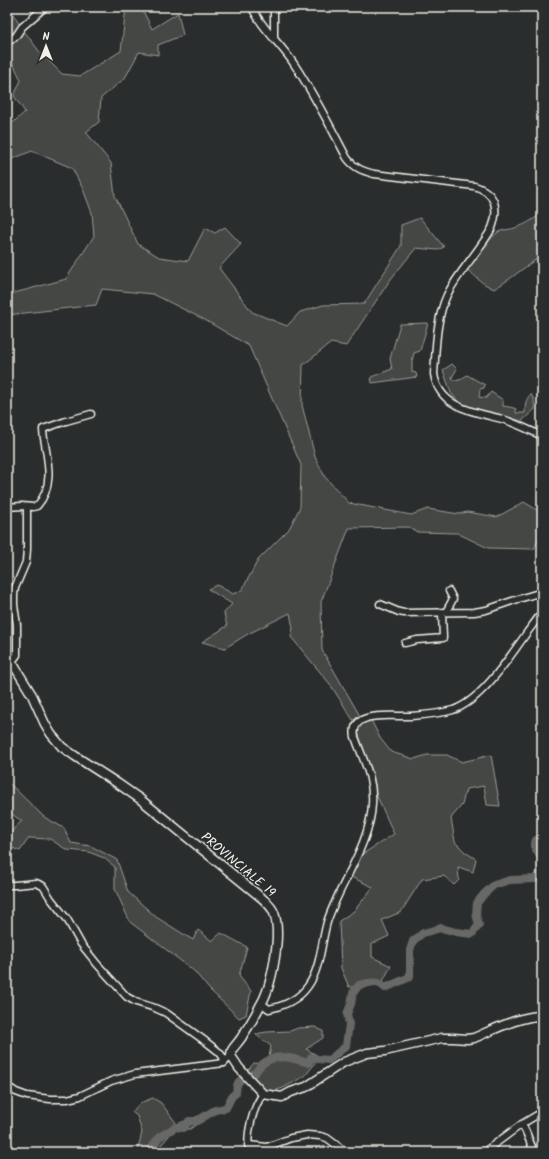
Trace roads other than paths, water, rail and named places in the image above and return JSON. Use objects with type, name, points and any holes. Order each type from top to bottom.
[{"type":"main road","name":"PROVINCIALE 19","points":[[9,657],[32,695],[45,724],[62,747],[140,799],[271,907],[274,913],[276,926],[275,951],[271,977],[262,1004],[244,1035],[232,1050],[231,1056]]},
{"type":"main road","points":[[231,1056],[238,1068],[262,1094],[282,1097],[306,1087],[344,1062],[367,1053],[385,1051],[442,1038],[474,1038],[521,1019],[542,1016]]},
{"type":"street","points":[[7,43],[16,36],[22,27],[45,7]]},
{"type":"street","points":[[252,7],[257,16],[294,64],[347,158],[354,166],[374,174],[474,186],[485,190],[492,198],[495,209],[492,228],[455,283],[443,305],[438,327],[434,374],[435,380],[442,392],[452,403],[464,409],[515,424],[542,436]]},
{"type":"street","points":[[274,7],[274,38]]},
{"type":"street","points":[[7,507],[37,506],[45,494],[48,487],[48,468],[43,429],[91,414]]},
{"type":"street","points":[[9,657],[14,659],[17,655],[17,625],[14,595],[15,588],[23,571],[27,555],[27,507]]},
{"type":"street","points":[[405,642],[443,638],[444,612],[453,599],[449,591]]},
{"type":"street","points":[[380,604],[399,612],[486,610],[542,592]]},
{"type":"street","points":[[262,1004],[269,1009],[276,1008],[296,998],[308,986],[318,966],[328,917],[364,837],[371,813],[372,785],[355,737],[355,728],[362,720],[375,716],[428,715],[462,707],[469,702],[508,660],[542,612]]},
{"type":"street","points":[[7,885],[36,883],[43,886],[67,919],[81,944],[127,997],[136,1002],[166,1013],[219,1052],[223,1057],[224,1063]]},
{"type":"street","points":[[7,1086],[22,1095],[38,1098],[67,1099],[80,1096],[111,1081],[135,1074],[224,1063],[231,1056]]},
{"type":"street","points":[[250,1152],[248,1145],[249,1133],[254,1110],[262,1094]]},
{"type":"street","points":[[484,1152],[522,1124],[542,1112]]},
{"type":"street","points":[[522,1124],[534,1152]]},
{"type":"street","points":[[248,1145],[267,1147],[291,1138],[307,1135],[328,1138],[346,1152]]},
{"type":"waterway","points":[[149,1152],[159,1137],[176,1127],[183,1128],[189,1121],[197,1121],[215,1110],[226,1108],[232,1096],[236,1093],[237,1084],[240,1080],[254,1073],[261,1065],[272,1058],[284,1057],[309,1063],[311,1057],[329,1060],[346,1046],[349,1024],[347,1014],[353,993],[359,985],[379,983],[385,988],[410,977],[410,950],[413,941],[423,933],[441,928],[472,934],[479,925],[476,914],[477,903],[484,894],[494,885],[510,880],[535,879],[542,871],[541,858],[534,846],[536,840],[542,839]]}]
